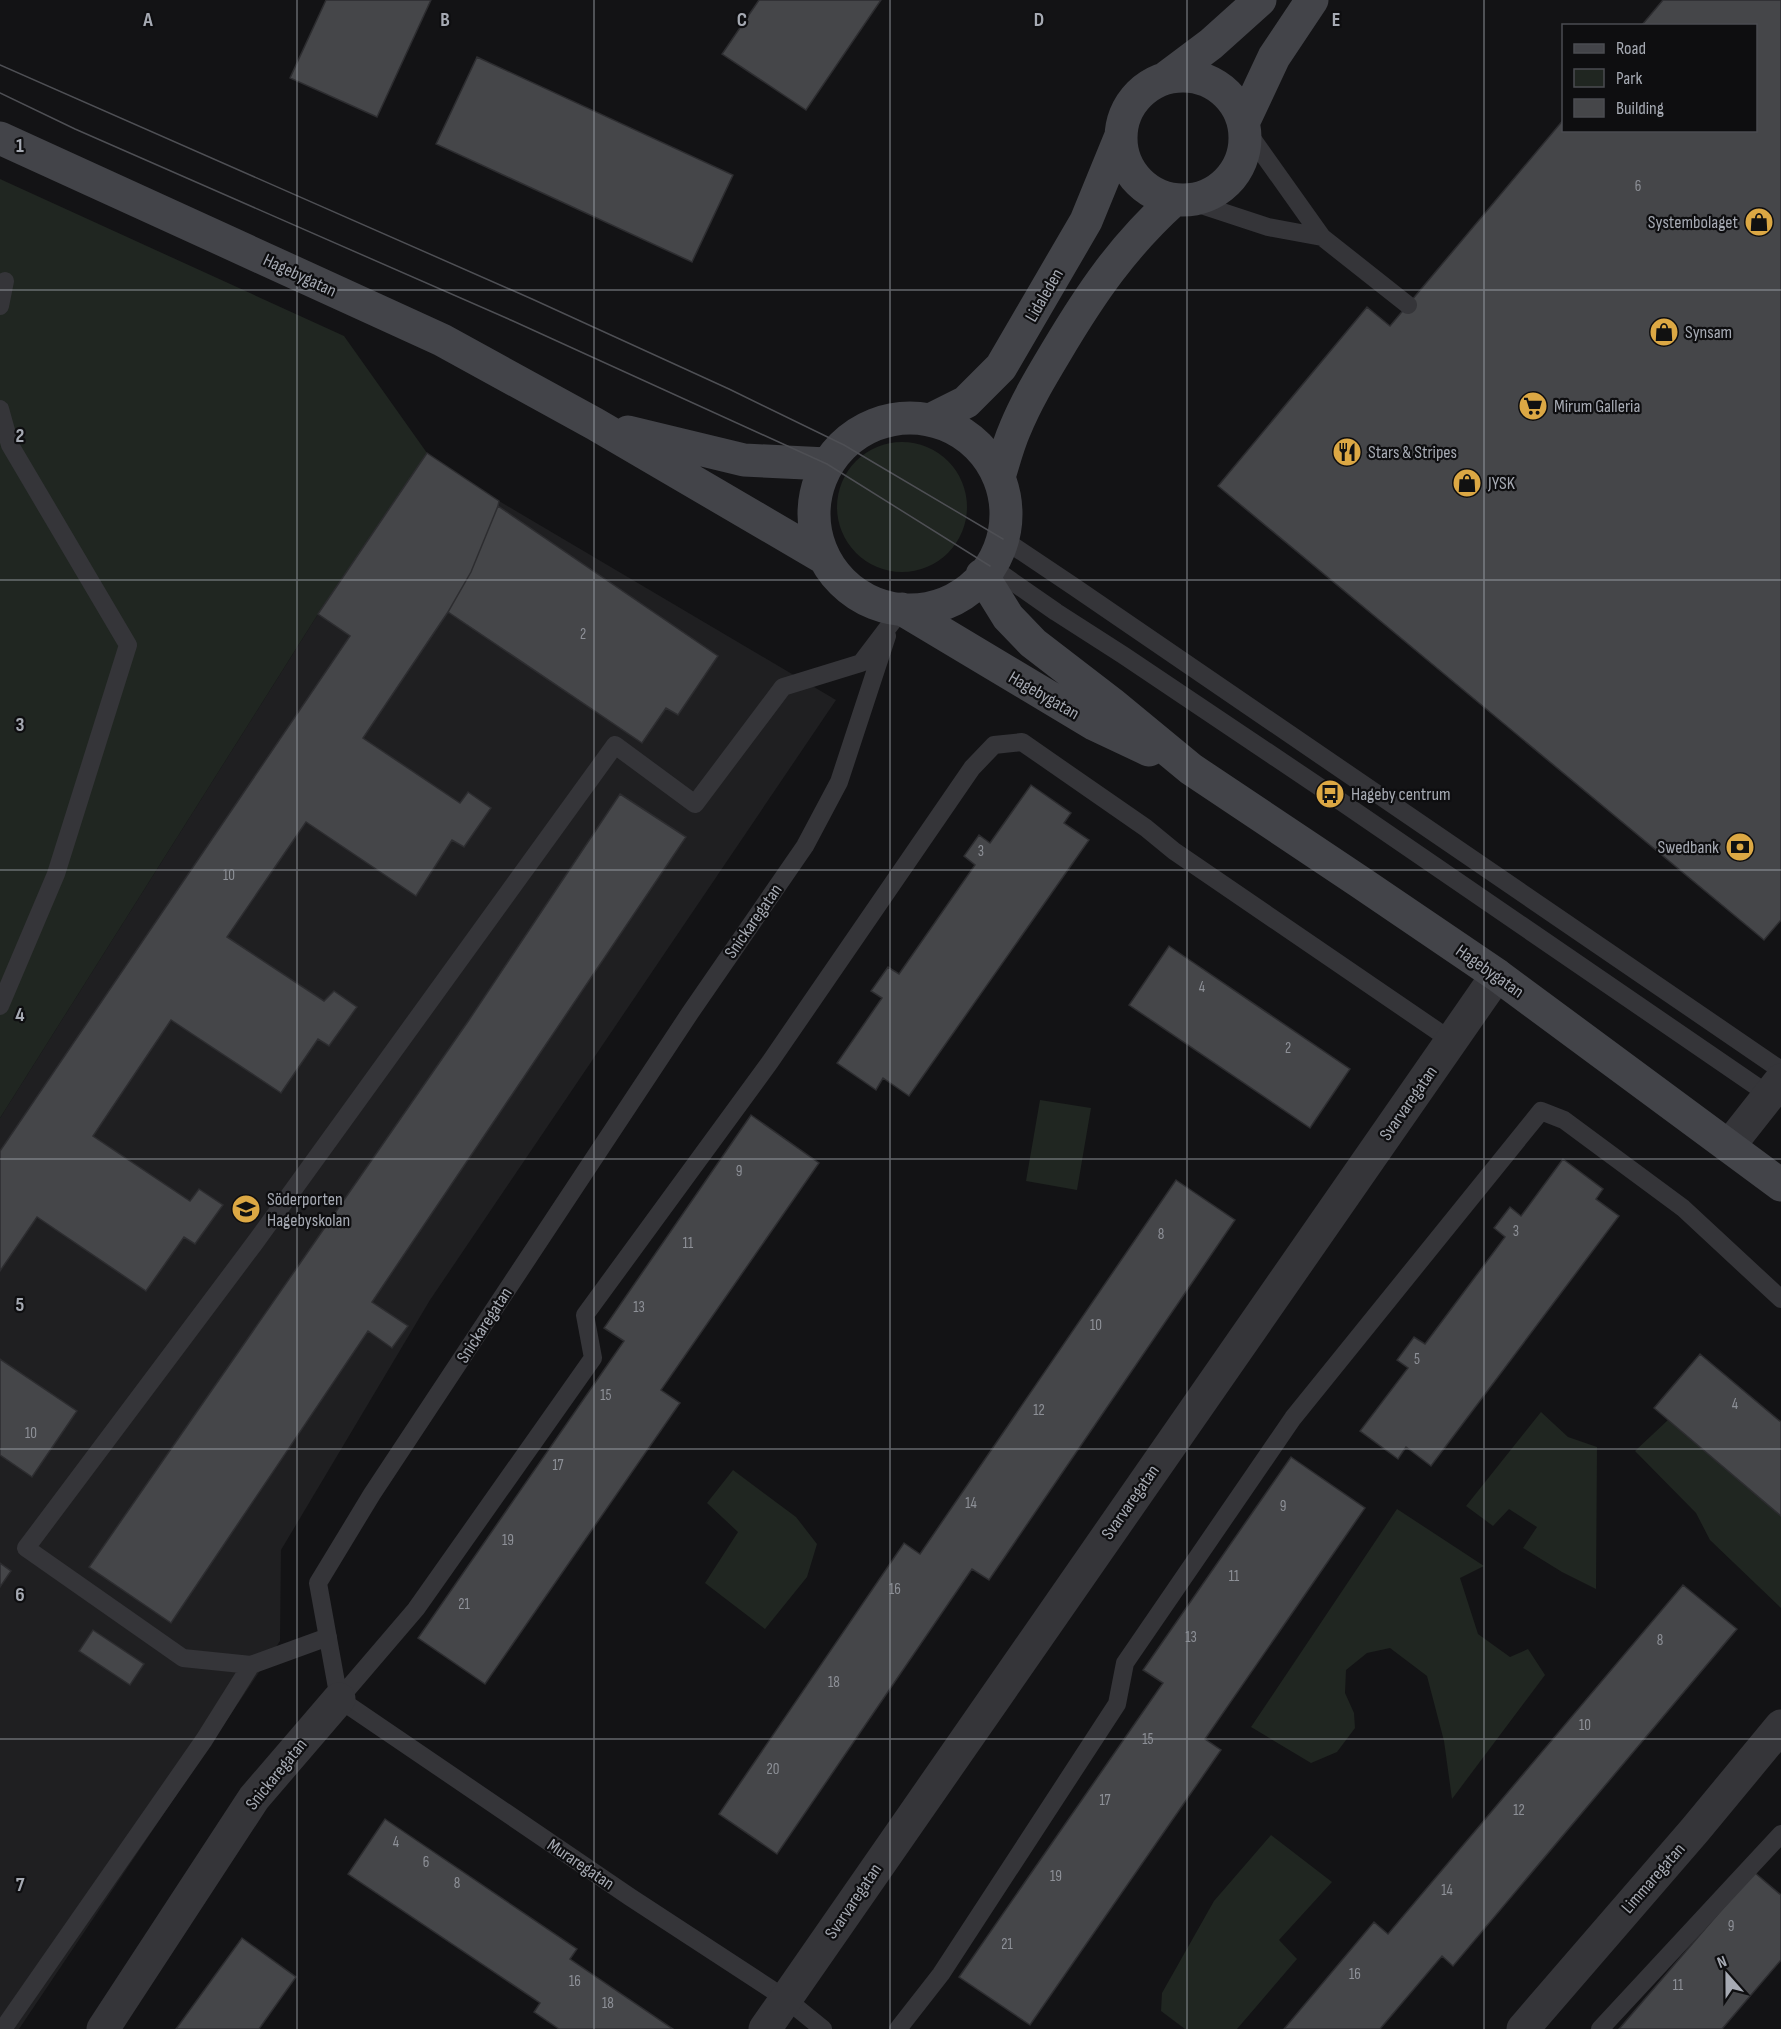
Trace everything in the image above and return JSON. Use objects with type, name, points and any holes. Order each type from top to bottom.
[{"type":"street","points":[[1260,0],[1211,44],[1167,77],[1147,86],[1134,98],[1123,117],[1120,138],[1124,159],[1133,177],[1150,192],[1180,200],[1196,199],[1216,191],[1232,176],[1240,164],[1245,125],[1274,57],[1312,0]]},
{"type":"street","points":[[1167,77],[1188,75],[1210,81],[1233,101],[1245,125]]},
{"type":"street","name":"Hagebygatan","points":[[0,138],[442,340],[595,424],[824,558]]},
{"type":"street","name":"Lidaleden","points":[[930,420],[966,402],[1001,367],[1086,221],[1120,138]]},
{"type":"street","points":[[999,477],[1014,430],[1072,325],[1110,268],[1147,225],[1180,200]]},
{"type":"street","points":[[900,418],[930,420],[958,431],[981,449],[999,477],[1005,507],[992,560],[968,590],[947,602],[895,614],[852,591],[836,576],[824,558],[814,526],[816,493],[827,464],[856,434],[870,426],[900,418]]},
{"type":"street","name":"Hagebygatan","points":[[595,424],[744,460],[827,464]]},
{"type":"street","name":"Hagebygatan","points":[[992,560],[1008,617],[1033,643],[1191,769],[1497,975],[1781,1185]]},
{"type":"street","name":"Hagebygatan","points":[[895,614],[1094,724],[1191,769]]},
{"type":"street","name":"Svarvaregatan","points":[[765,2029],[1497,975]]},
{"type":"street","points":[[1730,1146],[1778,1087]]},
{"type":"street","name":"Snickaregatan","points":[[103,2029],[254,1798],[339,1699]]},
{"type":"street","name":"Limmaregatan","points":[[1523,2029],[1695,1830],[1781,1726]]},
{"type":"lane","points":[[1245,125],[1322,237],[1408,305]]},
{"type":"lane","points":[[1180,200],[1268,227],[1322,237]]},
{"type":"lane","points":[[0,306],[6,281]]},
{"type":"lane","points":[[0,410],[10,446],[128,645],[56,874],[0,1006]]},
{"type":"lane","points":[[992,560],[1056,612],[1347,806],[1778,1087]]},
{"type":"lane","points":[[992,560],[1073,586],[1778,1087]]},
{"type":"lane","points":[[328,1637],[251,1665],[183,1658],[26,1548],[254,1244],[615,745],[695,804],[783,687],[861,663],[895,614]]},
{"type":"lane","name":"Snickaregatan","points":[[339,1699],[318,1583],[372,1494],[690,1013],[805,846],[838,783],[895,614]]},
{"type":"lane","points":[[339,1699],[416,1609],[593,1359],[585,1316],[770,1062],[972,768],[994,745],[1022,742],[1146,828],[1174,851],[1452,1041]]},
{"type":"lane","points":[[898,2029],[941,1974],[1117,1704],[1125,1663],[1293,1418],[1541,1111],[1563,1120],[1683,1208],[1781,1299]]},
{"type":"lane","points":[[3,2029],[204,1740],[251,1665]]},
{"type":"lane","name":"Muraregatan","points":[[339,1699],[630,1897],[786,1999],[823,2029]]},
{"type":"lane","points":[[1600,2029],[1781,1834]]},
{"type":"shaded area","name":"Söderporten Hagebyskolan","points":[[427,453],[499,501],[836,700],[430,1300],[281,1550],[280,1641],[19,2029],[0,2029],[0,1118],[318,614]]},
{"type":"green space","points":[[0,179],[344,336],[427,453],[318,614],[0,1118]]},
{"type":"green space","points":[[902,442],[927,447],[948,461],[962,482],[967,507],[962,532],[948,553],[927,567],[902,572],[877,567],[856,553],[842,532],[837,507],[842,482],[856,461],[877,447]]},
{"type":"green space","points":[[1040,1100],[1091,1108],[1077,1190],[1026,1181]]},
{"type":"green space","points":[[1541,1412],[1568,1437],[1597,1447],[1596,1589],[1562,1572],[1523,1548],[1537,1527],[1509,1509],[1493,1526],[1466,1506]]},
{"type":"green space","points":[[1668,1420],[1781,1516],[1781,1608],[1710,1540],[1696,1513],[1635,1451]]},
{"type":"green space","points":[[733,1470],[796,1517],[817,1544],[807,1577],[765,1629],[705,1583],[738,1532],[707,1503]]},
{"type":"green space","points":[[1397,1509],[1484,1566],[1460,1578],[1478,1634],[1510,1657],[1528,1649],[1545,1675],[1452,1799],[1444,1741],[1427,1676],[1390,1648],[1367,1653],[1346,1670],[1345,1693],[1354,1713],[1355,1728],[1337,1752],[1311,1763],[1251,1727]]},
{"type":"green space","points":[[1271,1835],[1332,1882],[1279,1940],[1297,1959],[1237,2029],[1185,2029],[1161,2011],[1162,1993],[1214,1901]]},
{"type":"building","points":[[326,0],[431,0],[377,117],[290,78]]},
{"type":"building","points":[[759,0],[881,0],[806,110],[722,54]]},
{"type":"building","name":"Mirum Galleria","points":[[1663,0],[1781,0],[1781,920],[1764,940],[1218,486],[1367,307],[1390,326],[1562,121],[1562,132],[1757,132],[1757,24],[1643,24]]},
{"type":"building","points":[[477,57],[733,175],[692,262],[436,144]]},
{"type":"building","points":[[427,453],[499,501],[498,506],[471,572],[448,612],[363,738],[460,803],[468,792],[491,808],[464,847],[452,840],[416,896],[306,822],[227,937],[324,1001],[334,991],[357,1007],[329,1046],[318,1039],[281,1093],[171,1020],[93,1136],[190,1201],[199,1189],[223,1205],[195,1244],[184,1237],[146,1291],[37,1217],[0,1271],[0,1151],[350,636],[318,614]]},
{"type":"building","points":[[498,506],[718,656],[678,715],[666,708],[642,743],[448,612],[471,572]]},
{"type":"building","points":[[1031,785],[1071,813],[1064,823],[1089,840],[909,1096],[883,1078],[876,1090],[837,1063],[882,998],[871,991],[888,967],[899,974],[975,865],[964,856],[979,835],[990,843]]},
{"type":"building","points":[[620,794],[686,837],[372,1302],[408,1326],[392,1348],[368,1331],[171,1623],[89,1567],[469,1020]]},
{"type":"building","points":[[1169,946],[1350,1069],[1310,1128],[1129,1005]]},
{"type":"building","points":[[751,1115],[819,1163],[661,1390],[680,1403],[485,1684],[418,1638],[624,1341],[604,1328]]},
{"type":"building","points":[[1563,1159],[1603,1189],[1596,1199],[1619,1216],[1431,1466],[1406,1447],[1398,1459],[1360,1431],[1408,1368],[1397,1360],[1414,1337],[1425,1344],[1505,1237],[1494,1228],[1510,1207],[1521,1216]]},
{"type":"building","points":[[1176,1180],[1235,1220],[989,1580],[972,1569],[777,1854],[719,1814],[904,1543],[920,1554]]},
{"type":"building","points":[[1700,1354],[1781,1422],[1781,1516],[1654,1408]]},
{"type":"building","points":[[0,1359],[77,1411],[32,1477],[0,1455]]},
{"type":"building","points":[[1291,1457],[1365,1508],[1205,1739],[1221,1750],[1030,2025],[959,1977],[1163,1683],[1143,1670]]},
{"type":"building","points":[[0,1563],[11,1571],[0,1587]]},
{"type":"building","points":[[1683,1585],[1737,1629],[1453,1966],[1442,1956],[1380,2029],[1284,2029],[1374,1922],[1388,1934]]},
{"type":"building","points":[[93,1630],[144,1664],[130,1685],[79,1651]]},
{"type":"building","points":[[385,1819],[577,1949],[570,1959],[673,2029],[559,2029],[534,2012],[540,2003],[348,1874]]},
{"type":"building","points":[[1754,1872],[1781,1895],[1781,1960],[1722,2029],[1619,2029]]},
{"type":"building","points":[[242,1938],[296,1977],[259,2029],[176,2029]]},
{"type":"tram line","points":[[0,65],[532,299],[729,389],[844,445],[1003,539]]},
{"type":"tram line","points":[[0,93],[75,129],[513,321],[827,464],[990,566]]},
{"type":"place","name":"Systembolaget","points":[[1759,222]]},
{"type":"place","name":"Synsam","points":[[1664,332]]},
{"type":"place","name":"Mirum Galleria","points":[[1533,406]]},
{"type":"place","name":"Stars & Stripes","points":[[1347,452]]},
{"type":"place","name":"JYSK","points":[[1467,483]]},
{"type":"place","name":"Hageby centrum","points":[[1330,794]]},
{"type":"place","name":"Swedbank","points":[[1740,847]]},
{"type":"place","name":"Söderporten Hagebyskolan","points":[[246,1209]]}]
